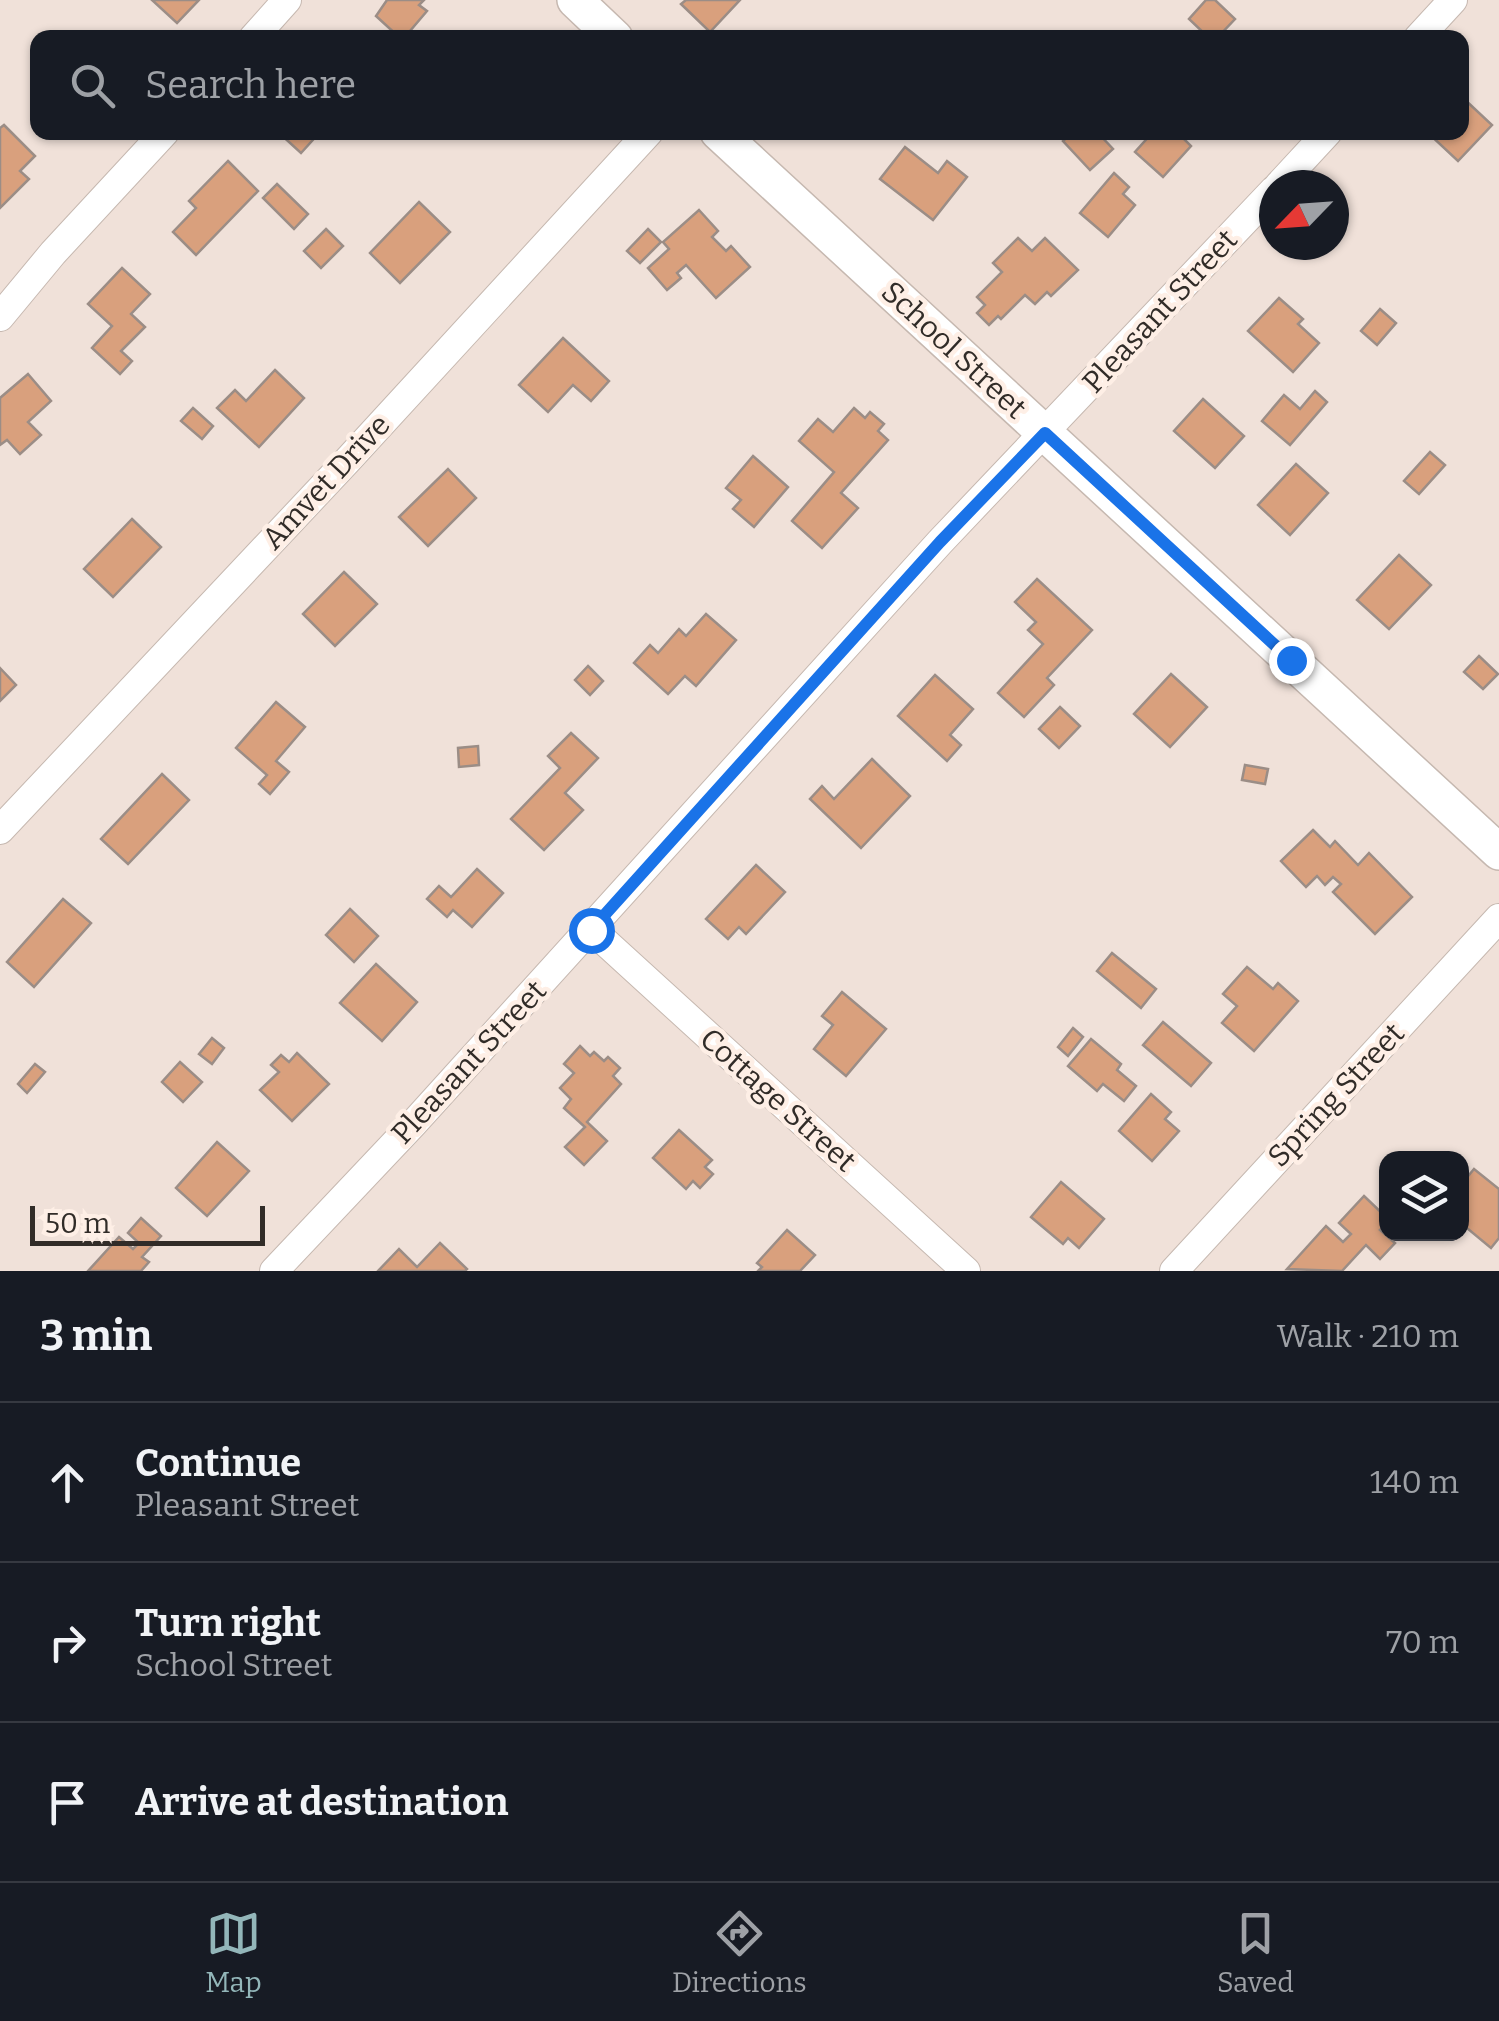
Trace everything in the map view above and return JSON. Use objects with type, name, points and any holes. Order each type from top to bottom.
[{"type":"street","points":[[260,30],[287,0]]},
{"type":"street","points":[[1425,30],[1453,0]]},
{"type":"street","points":[[578,1],[607,30]]},
{"type":"street","points":[[0,316],[158,140]]},
{"type":"street","name":"Amvet Drive","points":[[0,830],[642,140]]},
{"type":"street","name":"School Street","points":[[727,140],[1499,852]]},
{"type":"street","name":"Pleasant Street","points":[[1292,170],[1320,140]]},
{"type":"street","name":"Pleasant Street","points":[[274,1271],[591,930],[940,542],[1259,205]]},
{"type":"street","name":"Spring Street","points":[[1174,1271],[1499,918]]},
{"type":"street","name":"Cottage Street","points":[[591,930],[966,1271]]},
{"type":"building","points":[[152,0],[199,0],[177,23]]},
{"type":"building","points":[[387,0],[424,0],[419,5],[427,11],[411,30],[391,30],[376,16]]},
{"type":"building","points":[[686,0],[740,0],[712,30],[681,4]]},
{"type":"building","points":[[1206,0],[1215,0],[1235,19],[1225,30],[1201,30],[1189,19]]},
{"type":"building","points":[[1469,104],[1492,125],[1458,161],[1436,140],[1469,140]]},
{"type":"building","points":[[4,125],[35,156],[20,171],[29,179],[0,208],[0,128]]},
{"type":"building","points":[[287,140],[313,140],[301,153]]},
{"type":"building","points":[[1105,140],[1113,149],[1090,170],[1063,141]]},
{"type":"building","points":[[1146,140],[1185,140],[1191,146],[1163,177],[1135,152]]},
{"type":"building","points":[[905,147],[938,173],[947,161],[967,177],[933,220],[880,179]]},
{"type":"building","points":[[228,161],[258,191],[196,255],[173,232],[196,208],[189,201]]},
{"type":"building","points":[[1114,173],[1129,187],[1123,194],[1135,205],[1108,237],[1080,213]]},
{"type":"building","points":[[277,184],[308,214],[294,229],[263,198]]},
{"type":"building","points":[[419,202],[450,232],[400,283],[370,253]]},
{"type":"building","points":[[699,210],[718,231],[712,237],[726,251],[731,246],[750,267],[716,298],[686,265],[677,273],[681,278],[667,290],[648,268],[669,249],[663,242]]},
{"type":"building","points":[[326,229],[343,246],[321,268],[304,251]]},
{"type":"building","points":[[648,229],[661,242],[640,263],[627,251]]},
{"type":"building","points":[[1018,238],[1032,251],[1045,238],[1078,270],[1051,296],[1047,292],[1035,304],[1025,295],[1001,319],[998,316],[989,325],[977,313],[985,305],[977,297],[1002,272],[993,263]]},
{"type":"building","points":[[122,268],[150,294],[131,314],[145,327],[121,351],[132,361],[120,374],[92,348],[112,326],[88,304]]},
{"type":"building","points":[[1279,298],[1303,319],[1298,324],[1319,343],[1293,372],[1248,331]]},
{"type":"building","points":[[1380,309],[1396,323],[1377,345],[1361,331]]},
{"type":"building","points":[[563,338],[609,381],[591,401],[573,385],[548,412],[519,385]]},
{"type":"building","points":[[275,370],[304,398],[259,447],[217,408],[235,390],[246,401]]},
{"type":"building","points":[[28,374],[51,401],[28,422],[41,435],[20,454],[7,440],[0,445],[0,398]]},
{"type":"building","points":[[1315,391],[1327,402],[1290,445],[1262,421],[1284,395],[1300,409]]},
{"type":"building","points":[[1203,399],[1244,436],[1215,468],[1174,431]]},
{"type":"building","points":[[193,408],[213,426],[202,439],[181,421]]},
{"type":"building","points":[[854,408],[865,418],[870,412],[884,424],[878,431],[888,440],[841,493],[858,508],[822,548],[792,521],[834,472],[799,441],[818,419],[833,432]]},
{"type":"building","points":[[1430,452],[1445,465],[1419,494],[1404,481]]},
{"type":"building","points":[[753,456],[788,487],[754,527],[733,509],[741,500],[726,488]]},
{"type":"building","points":[[1296,464],[1328,493],[1290,535],[1258,505]]},
{"type":"building","points":[[448,469],[476,498],[428,546],[399,517]]},
{"type":"building","points":[[132,519],[161,547],[113,597],[84,569]]},
{"type":"building","points":[[1399,555],[1431,585],[1389,629],[1357,600]]},
{"type":"building","points":[[344,572],[377,604],[335,646],[303,614]]},
{"type":"building","points":[[1037,579],[1092,630],[1047,678],[1054,685],[1024,717],[998,693],[1043,644],[1028,630],[1036,622],[1015,602]]},
{"type":"building","points":[[706,614],[736,640],[696,686],[685,676],[668,694],[634,663],[650,645],[658,653],[679,629],[686,636]]},
{"type":"building","points":[[1479,656],[1498,674],[1483,689],[1464,672]]},
{"type":"building","points":[[588,666],[603,681],[590,695],[575,680]]},
{"type":"building","points":[[0,668],[16,685],[0,701]]},
{"type":"building","points":[[1171,674],[1207,707],[1170,747],[1134,714]]},
{"type":"building","points":[[935,675],[973,709],[950,735],[961,745],[947,761],[898,716]]},
{"type":"building","points":[[276,702],[305,727],[276,761],[289,772],[270,794],[259,784],[267,775],[236,748]]},
{"type":"building","points":[[1060,707],[1080,726],[1059,748],[1039,729]]},
{"type":"building","points":[[571,733],[598,758],[565,793],[583,810],[544,850],[511,819],[560,768],[548,756]]},
{"type":"building","points":[[478,746],[479,765],[459,767],[458,748]]},
{"type":"building","points":[[872,759],[910,796],[861,848],[810,799],[822,786],[834,799]]},
{"type":"building","points":[[1245,765],[1268,769],[1265,784],[1242,780]]},
{"type":"building","points":[[162,774],[189,800],[128,864],[101,839]]},
{"type":"building","points":[[1313,830],[1330,847],[1335,841],[1358,865],[1369,853],[1412,897],[1375,934],[1333,892],[1341,884],[1333,877],[1325,885],[1317,876],[1306,887],[1281,861]]},
{"type":"building","points":[[756,865],[785,892],[746,934],[739,927],[728,939],[706,919]]},
{"type":"building","points":[[477,869],[503,893],[472,927],[453,910],[447,917],[427,899],[439,886],[451,897]]},
{"type":"building","points":[[63,899],[91,923],[34,987],[7,962]]},
{"type":"building","points":[[350,909],[378,936],[354,962],[326,935]]},
{"type":"building","points":[[1112,953],[1156,989],[1141,1008],[1097,971]]},
{"type":"building","points":[[376,964],[417,1002],[382,1041],[340,1003]]},
{"type":"building","points":[[1247,967],[1273,989],[1278,983],[1298,1001],[1254,1051],[1222,1023],[1237,1006],[1223,994]]},
{"type":"building","points":[[842,992],[886,1029],[846,1076],[814,1049],[833,1025],[822,1016]]},
{"type":"building","points":[[1163,1022],[1211,1063],[1191,1086],[1143,1045]]},
{"type":"building","points":[[1073,1028],[1083,1037],[1068,1056],[1058,1047]]},
{"type":"building","points":[[212,1038],[224,1048],[212,1064],[199,1054]]},
{"type":"building","points":[[1091,1039],[1121,1064],[1117,1070],[1136,1086],[1124,1101],[1103,1084],[1097,1091],[1068,1066]]},
{"type":"building","points":[[580,1046],[590,1056],[594,1052],[604,1061],[608,1057],[620,1068],[613,1076],[621,1084],[587,1122],[607,1141],[584,1165],[565,1147],[585,1127],[564,1108],[571,1099],[560,1088],[574,1073],[564,1064]]},
{"type":"building","points":[[297,1053],[329,1084],[292,1121],[260,1090],[279,1072],[271,1065],[281,1055],[289,1062]]},
{"type":"building","points":[[180,1062],[202,1082],[183,1102],[162,1082]]},
{"type":"building","points":[[35,1064],[45,1072],[27,1093],[18,1084]]},
{"type":"building","points":[[1151,1094],[1171,1112],[1165,1119],[1179,1131],[1152,1161],[1119,1131]]},
{"type":"building","points":[[679,1130],[712,1160],[705,1167],[713,1174],[700,1188],[693,1181],[686,1189],[653,1158]]},
{"type":"building","points":[[217,1142],[249,1171],[207,1216],[176,1188]]},
{"type":"building","points":[[1474,1169],[1499,1189],[1499,1238],[1491,1248],[1469,1230],[1469,1175]]},
{"type":"building","points":[[1061,1182],[1104,1219],[1079,1248],[1068,1238],[1063,1244],[1031,1217]]},
{"type":"building","points":[[1364,1196],[1379,1210],[1379,1241],[1395,1243],[1380,1259],[1366,1245],[1342,1271],[1287,1269],[1326,1226],[1343,1242],[1351,1234],[1339,1223]]},
{"type":"building","points":[[141,1218],[161,1236],[142,1257],[149,1262],[141,1271],[88,1271],[119,1237],[133,1249],[139,1243],[128,1233]]},
{"type":"building","points":[[787,1230],[815,1255],[800,1271],[758,1271],[762,1267],[757,1263]]},
{"type":"building","points":[[440,1243],[465,1271],[378,1271],[399,1249],[417,1267]]},
{"type":"route","points":[[591,930],[940,542],[1045,433],[1291,660]]}]
